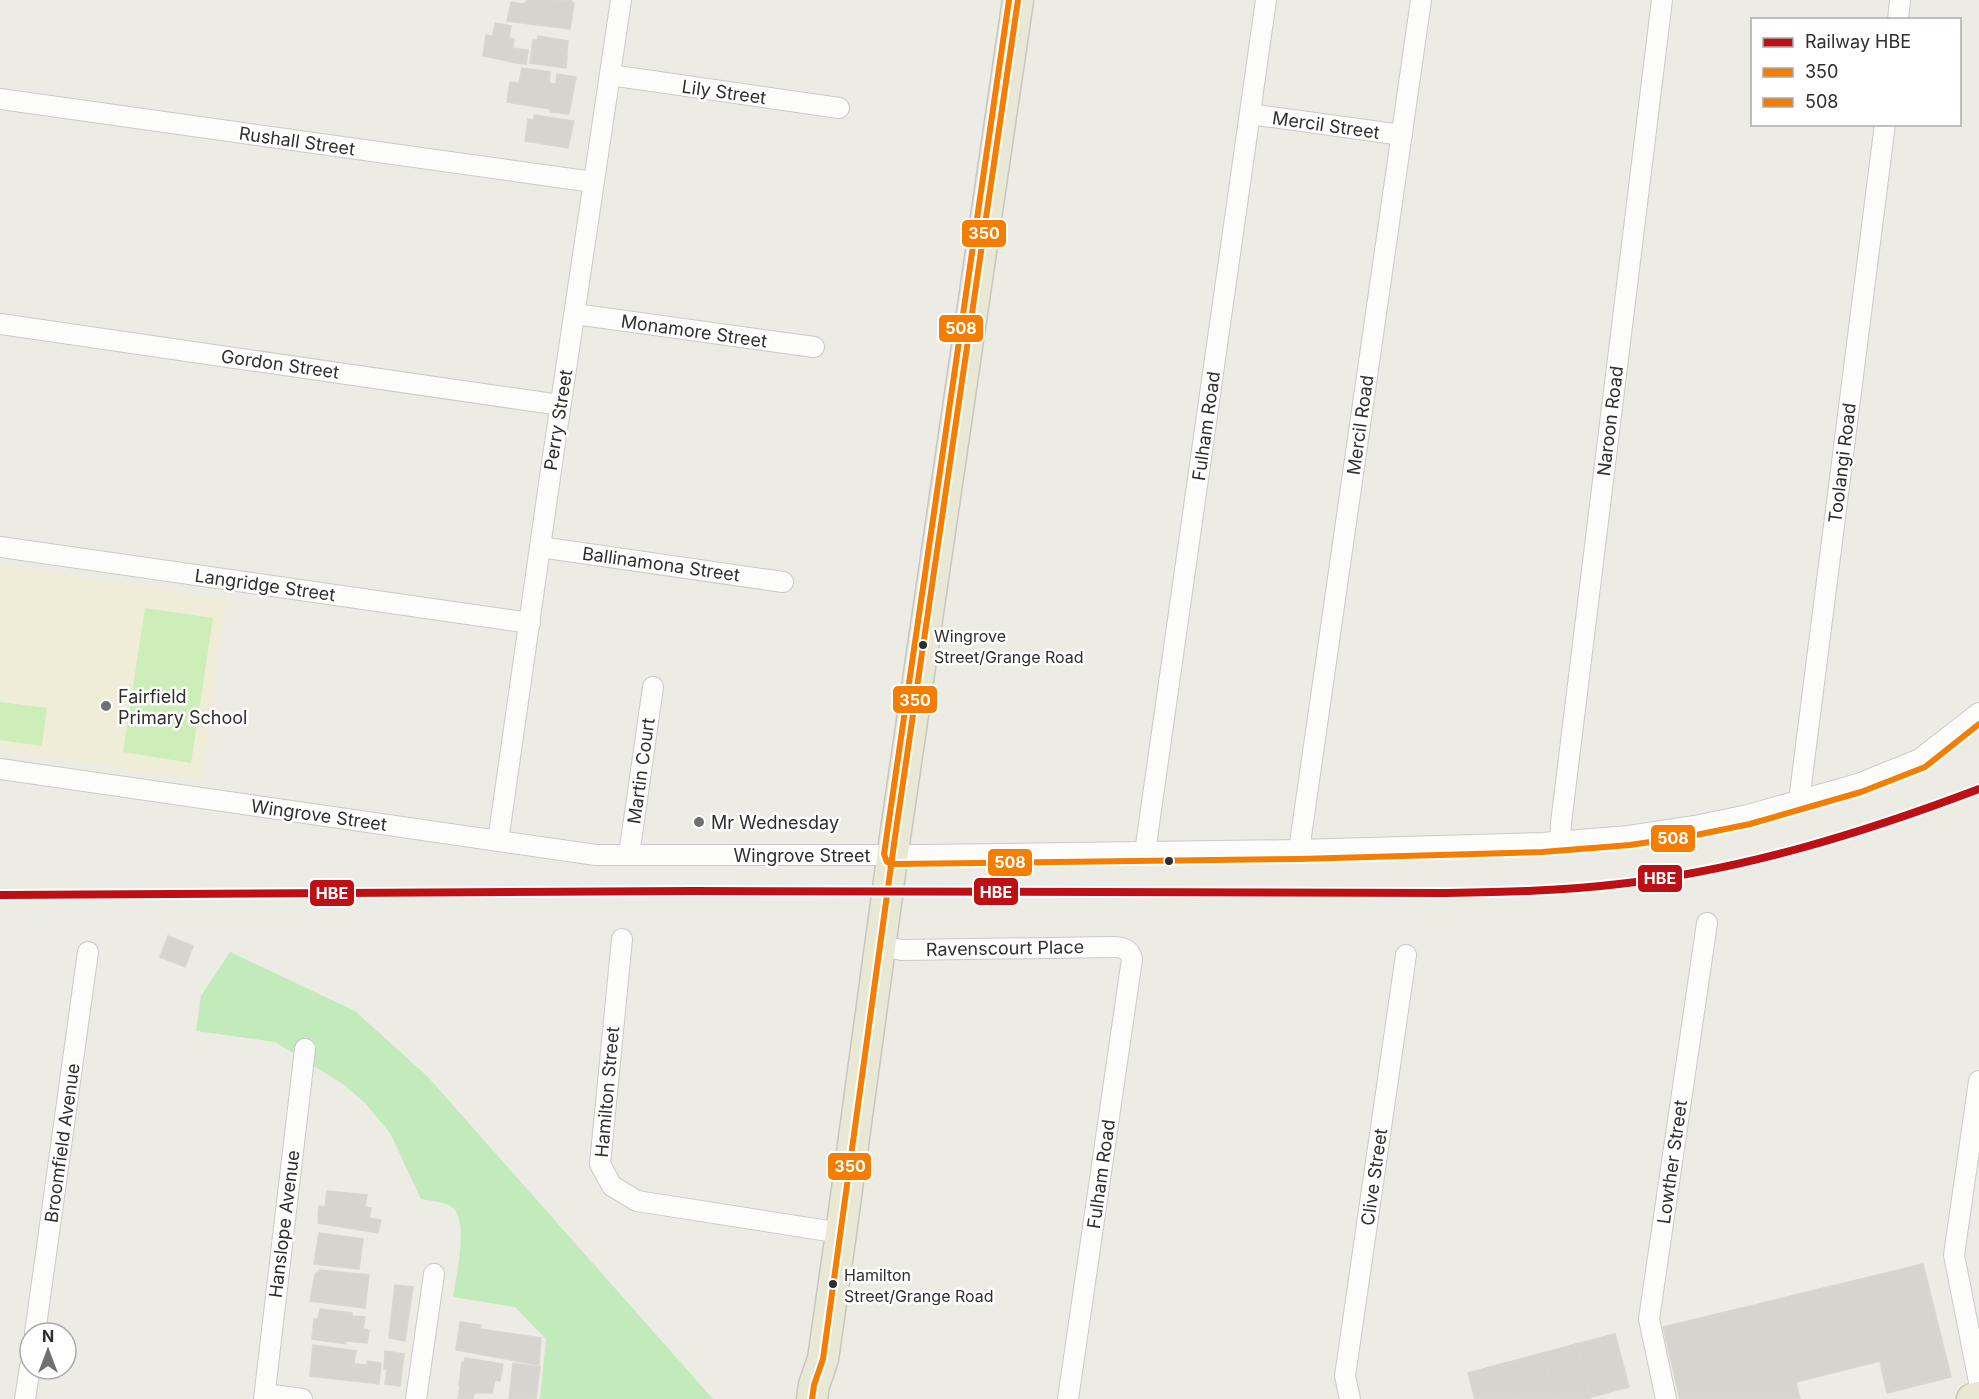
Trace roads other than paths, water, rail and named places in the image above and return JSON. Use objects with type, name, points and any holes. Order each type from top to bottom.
[{"type":"main road","points":[[812,1399],[823,1359],[842,1233],[891,868],[1018,0]]},
{"type":"main road","points":[[823,1359],[830,1399]]},
{"type":"main road","points":[[1972,1399],[1979,1397]]},
{"type":"street","name":"Perry Street","points":[[498,841],[621,0]]},
{"type":"street","name":"Fulham Road","points":[[1146,852],[1266,0]]},
{"type":"street","name":"Mercil Road","points":[[1299,850],[1421,0]]},
{"type":"street","name":"Naroon Road","points":[[1560,842],[1662,0]]},
{"type":"street","points":[[1898,18],[1900,0]]},
{"type":"street","name":"Lily Street","points":[[610,75],[839,108]]},
{"type":"street","name":"Rushall Street","points":[[0,99],[593,182]]},
{"type":"street","name":"Mercil Street","points":[[1250,114],[1402,135]]},
{"type":"street","name":"Toolangi Road","points":[[1799,801],[1885,126]]},
{"type":"street","name":"Monamore Street","points":[[575,314],[814,347]]},
{"type":"street","name":"Gordon Street","points":[[0,324],[560,405]]},
{"type":"street","name":"Langridge Street","points":[[0,547],[530,623]]},
{"type":"street","name":"Ballinamona Street","points":[[540,547],[783,582]]},
{"type":"street","name":"Martin Court","points":[[629,855],[653,687]]},
{"type":"street","name":"Wingrove Street","points":[[0,769],[596,855],[891,868],[1146,852],[1560,842],[1629,836],[1748,815],[1858,784],[1920,759],[1979,713]]},
{"type":"street","name":"Lowther Street","points":[[1666,1399],[1649,1318],[1707,923]]},
{"type":"street","name":"Hamilton Street","points":[[621,939],[600,1164],[612,1186],[637,1201],[842,1233]]},
{"type":"street","name":"Ravenscourt Place","points":[[881,945],[902,950],[1113,947],[1128,951]]},
{"type":"street","name":"Fulham Road","points":[[1068,1399],[1132,959],[1128,951]]},
{"type":"street","name":"Broomfield Avenue","points":[[37,1321],[88,952]]},
{"type":"street","name":"Clive Street","points":[[1350,1399],[1346,1376],[1406,955]]},
{"type":"street","name":"Hanslope Avenue","points":[[264,1397],[305,1049]]},
{"type":"street","points":[[1979,1081],[1954,1255],[1979,1382]]},
{"type":"street","points":[[416,1399],[434,1274]]},
{"type":"street","points":[[25,1399],[28,1381]]},
{"type":"street","points":[[264,1397],[302,1399]]},
{"type":"rail line","name":"HBE","points":[[0,895],[692,891],[1446,893],[1554,890],[1665,878],[1757,859],[1847,835],[1979,789]]},
{"type":"place","name":"Wingrove Street/Grange Road","points":[[923,645]]},
{"type":"place","name":"Fairfield Primary School","points":[[106,706]]},
{"type":"place","name":"Mr Wednesday","points":[[699,822]]},
{"type":"place","name":"Hamilton Street/Grange Road","points":[[833,1284]]}]
